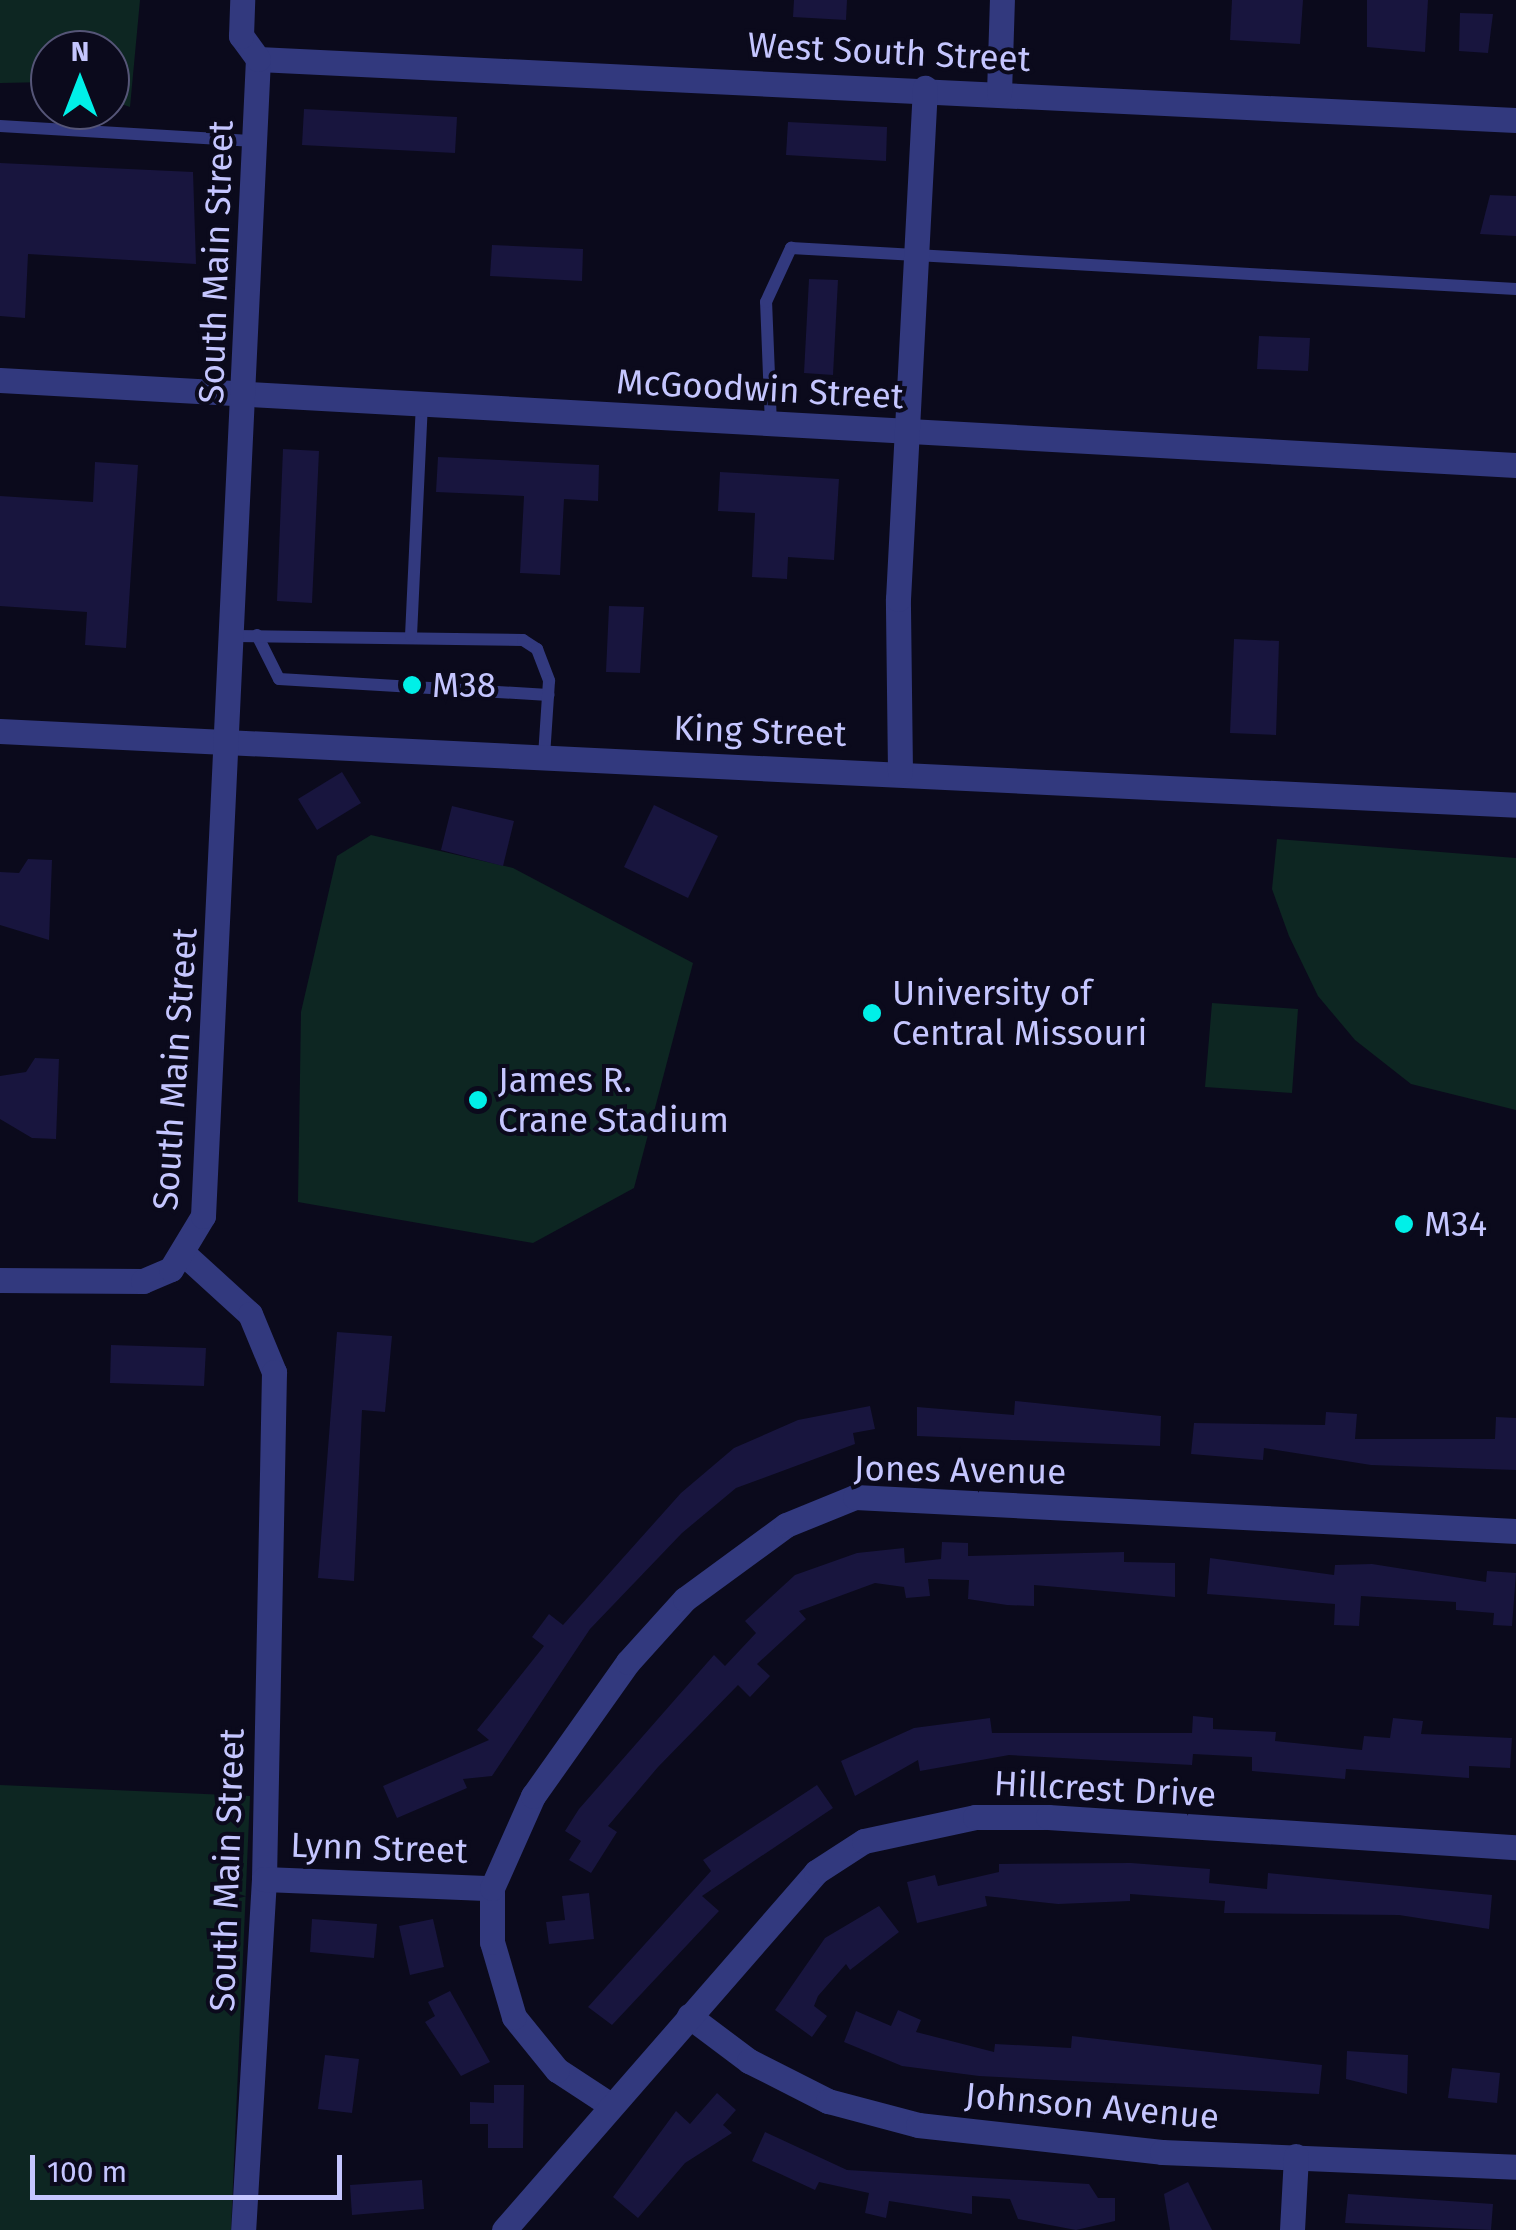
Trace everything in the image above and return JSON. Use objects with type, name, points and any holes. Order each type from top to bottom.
[{"type":"street","name":"South Main Street","points":[[242,0],[241,36],[258,58],[246,395],[246,635],[228,741],[210,1148],[203,1216],[184,1254],[250,1314],[274,1372],[264,1878],[243,2230]]},
{"type":"street","points":[[999,94],[1002,0]]},
{"type":"street","name":"West South Street","points":[[258,58],[1516,120]]},
{"type":"street","points":[[900,772],[907,433],[925,88]]},
{"type":"street","name":"McGoodwin Street","points":[[0,380],[1516,465]]},
{"type":"street","name":"King Street","points":[[0,731],[1516,805]]},
{"type":"street","points":[[0,1280],[143,1281],[184,1254]]},
{"type":"street","name":"Jones Avenue","points":[[609,2104],[557,2070],[514,2017],[492,1942],[492,1888],[533,1796],[628,1662],[685,1599],[825,1506],[855,1498],[1516,1531]]},
{"type":"street","name":"Hillcrest Drive","points":[[504,2230],[609,2104],[816,1872],[904,1827],[1048,1816],[1516,1847]]},
{"type":"street","name":"Lynn Street","points":[[264,1878],[492,1888]]},
{"type":"street","name":"Johnson Avenue","points":[[688,2016],[748,2061],[866,2114],[1041,2141],[1516,2166]]},
{"type":"street","points":[[1292,2230],[1296,2156]]},
{"type":"lane","points":[[0,126],[255,142]]},
{"type":"lane","points":[[772,425],[764,318],[785,252],[866,250],[914,260],[1516,289]]},
{"type":"lane","points":[[411,636],[422,405]]},
{"type":"lane","points":[[246,635],[523,640],[542,658],[549,695],[544,756]]},
{"type":"lane","points":[[246,635],[279,680],[549,695]]},
{"type":"green space","points":[[0,0],[140,0],[130,107],[130,30],[30,30],[30,82],[0,83]]},
{"type":"green space","name":"James R. Crane Stadium","points":[[371,835],[513,868],[693,963],[634,1188],[533,1243],[298,1202],[301,1012],[337,856]]},
{"type":"green space","points":[[1277,839],[1516,858],[1516,1110],[1411,1084],[1355,1040],[1318,996],[1289,936],[1272,889]]},
{"type":"green space","points":[[1212,1003],[1298,1009],[1292,1093],[1205,1087]]},
{"type":"green space","points":[[0,1785],[250,1796],[231,2230],[0,2230]]},
{"type":"building","points":[[794,0],[847,0],[846,20],[793,17]]},
{"type":"building","points":[[1232,0],[1303,0],[1300,44],[1230,40]]},
{"type":"building","points":[[1367,0],[1428,0],[1425,52],[1367,47]]},
{"type":"building","points":[[1460,13],[1493,14],[1488,53],[1459,51]]},
{"type":"building","points":[[304,109],[457,117],[455,153],[302,145]]},
{"type":"building","points":[[788,122],[887,127],[886,161],[786,155]]},
{"type":"building","points":[[0,163],[193,172],[196,264],[28,254],[25,318],[0,316]]},
{"type":"building","points":[[1490,195],[1516,196],[1516,236],[1480,234]]},
{"type":"building","points":[[492,245],[583,249],[582,281],[490,276]]},
{"type":"building","points":[[809,279],[838,280],[833,375],[804,373]]},
{"type":"building","points":[[1259,336],[1310,338],[1308,371],[1257,369]]},
{"type":"building","points":[[283,449],[319,451],[312,603],[277,601]]},
{"type":"building","points":[[438,457],[599,465],[598,501],[564,499],[560,575],[520,573],[524,496],[436,492]]},
{"type":"building","points":[[95,462],[138,465],[126,648],[85,645],[87,612],[0,606],[0,496],[93,502]]},
{"type":"building","points":[[720,472],[839,479],[834,560],[788,557],[787,579],[752,577],[755,513],[718,511]]},
{"type":"building","points":[[609,606],[644,607],[640,673],[606,672]]},
{"type":"building","points":[[1234,639],[1279,641],[1276,735],[1230,733]]},
{"type":"building","points":[[342,772],[361,803],[317,830],[298,799]]},
{"type":"building","points":[[654,805],[718,836],[688,898],[624,867]]},
{"type":"building","points":[[452,806],[514,821],[503,866],[441,850]]},
{"type":"building","points":[[28,859],[52,860],[49,940],[0,925],[0,872],[19,873]]},
{"type":"building","points":[[35,1058],[59,1059],[56,1139],[32,1138],[0,1119],[0,1076],[26,1072]]},
{"type":"building","points":[[337,1332],[392,1336],[385,1412],[362,1410],[354,1581],[318,1578]]},
{"type":"building","points":[[111,1345],[206,1348],[204,1386],[110,1383]]},
{"type":"building","points":[[1015,1401],[1161,1416],[1160,1446],[917,1436],[917,1407],[1014,1415]]},
{"type":"building","points":[[870,1406],[875,1429],[853,1433],[855,1444],[736,1488],[682,1533],[590,1629],[492,1776],[463,1779],[467,1788],[397,1818],[383,1786],[489,1740],[477,1730],[544,1646],[532,1637],[549,1614],[563,1625],[681,1493],[734,1448],[798,1420]]},
{"type":"building","points":[[1326,1412],[1357,1414],[1355,1439],[1495,1439],[1496,1417],[1516,1418],[1516,1470],[1371,1465],[1264,1448],[1263,1460],[1191,1454],[1194,1423],[1325,1425]]},
{"type":"building","points":[[942,1542],[968,1543],[968,1556],[1124,1552],[1124,1562],[1175,1563],[1175,1597],[1034,1585],[1034,1606],[1007,1605],[968,1599],[969,1580],[928,1579],[930,1596],[906,1598],[904,1587],[875,1583],[799,1611],[806,1619],[757,1664],[770,1676],[750,1697],[738,1685],[658,1767],[608,1826],[617,1832],[591,1873],[569,1860],[581,1841],[565,1831],[579,1809],[714,1655],[725,1666],[756,1633],[745,1621],[795,1575],[857,1553],[904,1548],[905,1563],[941,1559]]},
{"type":"building","points":[[1210,1558],[1334,1575],[1335,1565],[1372,1564],[1486,1582],[1487,1571],[1516,1573],[1512,1626],[1493,1625],[1494,1613],[1456,1610],[1456,1602],[1361,1596],[1359,1626],[1334,1625],[1335,1604],[1207,1594]]},
{"type":"building","points":[[1193,1716],[1213,1718],[1213,1729],[1276,1732],[1275,1741],[1362,1750],[1364,1736],[1390,1738],[1393,1718],[1423,1721],[1421,1734],[1512,1738],[1510,1768],[1469,1766],[1469,1778],[1346,1769],[1345,1779],[1252,1771],[1252,1757],[1193,1754],[1192,1765],[1009,1755],[920,1771],[918,1760],[855,1796],[841,1761],[914,1728],[990,1718],[992,1733],[1192,1733]]},
{"type":"building","points":[[817,1785],[833,1808],[702,1896],[719,1911],[612,2025],[588,2007],[711,1871],[703,1860]]},
{"type":"building","points":[[1131,1863],[1210,1869],[1209,1883],[1267,1889],[1268,1873],[1492,1895],[1489,1929],[1399,1915],[1224,1913],[1225,1901],[1130,1894],[1130,1901],[1058,1904],[985,1896],[987,1906],[917,1923],[907,1882],[935,1875],[938,1886],[999,1872],[999,1864]]},
{"type":"building","points":[[589,1893],[594,1939],[549,1944],[546,1922],[565,1920],[562,1896]]},
{"type":"building","points":[[879,1906],[899,1932],[850,1970],[846,1964],[818,1996],[814,2006],[827,2016],[812,2037],[775,2010],[825,1938]]},
{"type":"building","points":[[312,1919],[377,1924],[374,1958],[310,1952]]},
{"type":"building","points":[[433,1919],[444,1967],[410,1975],[399,1926]]},
{"type":"building","points":[[450,1991],[490,2062],[461,2076],[425,2022],[435,2016],[428,2002]]},
{"type":"building","points":[[898,2010],[921,2020],[916,2032],[994,2052],[995,2044],[1071,2048],[1072,2036],[1322,2065],[1319,2094],[979,2076],[902,2066],[844,2042],[856,2011],[891,2026]]},
{"type":"building","points":[[1347,2051],[1408,2055],[1407,2094],[1346,2079]]},
{"type":"building","points":[[325,2055],[359,2059],[352,2113],[318,2109]]},
{"type":"building","points":[[1452,2068],[1500,2073],[1497,2103],[1448,2098]]},
{"type":"building","points":[[494,2085],[524,2085],[523,2148],[488,2148],[488,2124],[470,2124],[470,2102],[494,2103]]},
{"type":"building","points":[[717,2093],[736,2110],[723,2125],[732,2133],[685,2163],[638,2218],[613,2197],[676,2111],[690,2124]]},
{"type":"building","points":[[765,2132],[847,2170],[1089,2184],[1098,2198],[1115,2198],[1115,2221],[1076,2230],[1018,2219],[1010,2199],[972,2196],[972,2214],[889,2201],[886,2218],[865,2213],[869,2193],[819,2182],[815,2190],[752,2161]]},
{"type":"building","points":[[422,2180],[424,2209],[352,2215],[350,2185]]},
{"type":"building","points":[[1188,2182],[1212,2230],[1170,2230],[1164,2194]]},
{"type":"building","points":[[1348,2194],[1493,2204],[1491,2230],[1345,2223]]},
{"type":"place","name":"M38","points":[[412,685]]},
{"type":"place","name":"University of Central Missouri","points":[[872,1013]]},
{"type":"place","name":"James R. Crane Stadium","points":[[478,1100]]},
{"type":"place","name":"M34","points":[[1404,1224]]}]
